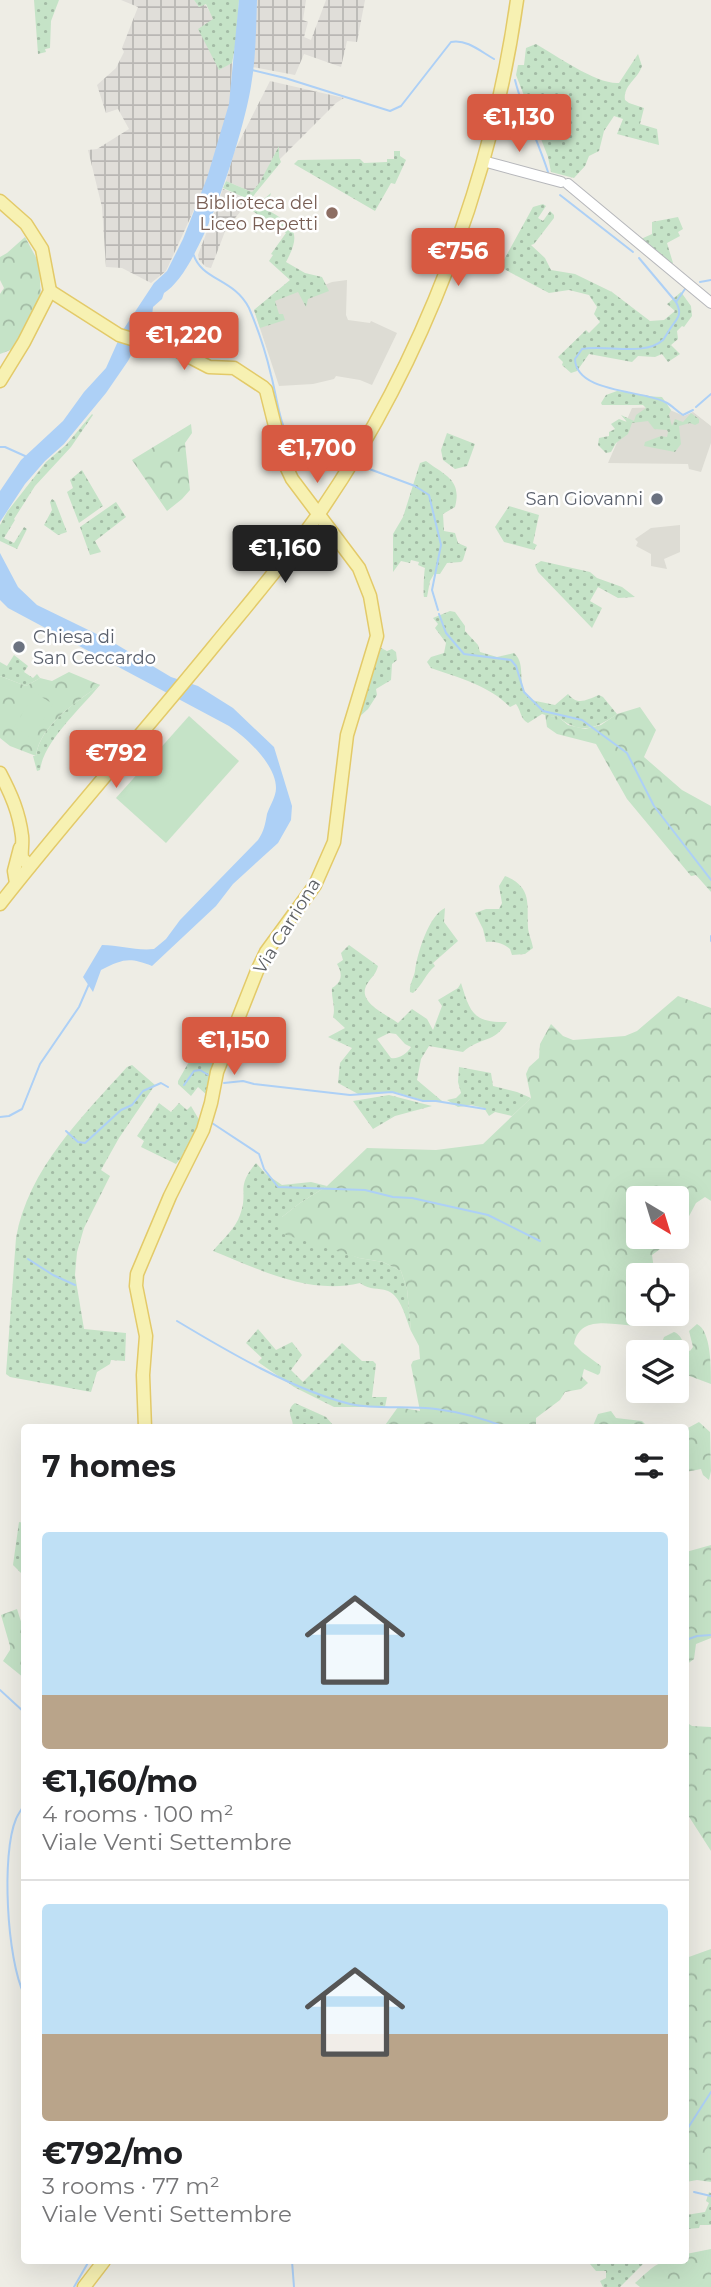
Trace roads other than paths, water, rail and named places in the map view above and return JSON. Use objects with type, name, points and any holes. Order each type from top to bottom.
[{"type":"main road","points":[[0,904],[253,600],[318,514],[357,452],[390,393],[427,316],[457,243],[499,100],[517,0]]},
{"type":"main road","points":[[0,201],[26,224],[42,249],[50,291],[0,381]]},
{"type":"main road","name":"Via Carriona","points":[[50,291],[119,334],[139,342],[163,344],[209,366],[234,368],[266,390],[284,462],[292,479],[359,568],[370,596],[377,636],[348,735],[334,842],[315,885],[267,952],[257,971],[218,1072],[203,1130],[181,1171],[137,1274],[136,1286],[146,1336],[143,1375],[145,1424]]},
{"type":"main road","points":[[0,773],[15,802],[23,841],[22,858],[34,862]]},
{"type":"main road","points":[[16,883],[13,870],[23,841]]},
{"type":"main road","points":[[84,2287],[102,2264]]},
{"type":"street","points":[[483,161],[558,181],[711,303]]},
{"type":"water","points":[[239,0],[257,0],[253,75],[240,134],[206,229],[193,257],[153,307],[152,316],[128,361],[106,393],[64,444],[25,484],[0,522],[0,491],[21,460],[63,421],[106,368],[123,330],[154,283],[167,271],[183,239],[207,178],[229,104]]},
{"type":"water","points":[[0,553],[18,587],[37,605],[109,640],[171,677],[198,686],[233,708],[274,747],[292,806],[291,820],[278,843],[152,966],[132,960],[109,966],[101,970],[93,992],[83,977],[102,945],[154,949],[258,840],[275,795],[275,779],[266,761],[229,726],[8,608],[0,600]]},
{"type":"waterway","points":[[252,70],[390,111],[401,106],[451,42],[468,44],[494,59]]},
{"type":"waterway","points":[[515,80],[548,172]]},
{"type":"waterway","points":[[560,195],[633,252]]},
{"type":"waterway","points":[[193,253],[203,269],[235,291],[249,308],[267,358],[281,420],[292,442],[310,451],[348,461]]},
{"type":"waterway","points":[[639,258],[676,302],[678,317],[663,340],[655,345],[635,349],[582,349],[575,359],[578,370],[598,384],[655,398],[683,415],[693,410]]},
{"type":"waterway","points":[[700,282],[711,280]]},
{"type":"waterway","points":[[676,302],[685,289]]},
{"type":"waterway","points":[[696,407],[711,394]]},
{"type":"waterway","points":[[0,447],[25,456]]},
{"type":"waterway","points":[[356,464],[415,486],[429,495],[441,545],[432,590],[438,610]]},
{"type":"waterway","points":[[439,614],[446,633],[464,654],[511,660],[516,666],[524,692],[543,711],[582,720],[627,753],[654,806],[711,880]]},
{"type":"waterway","points":[[711,936],[711,941]]},
{"type":"waterway","points":[[0,1117],[9,1116],[22,1109],[40,1064],[79,1007],[89,984]]},
{"type":"waterway","points":[[184,1085],[194,1071],[200,1070],[210,1076]]},
{"type":"waterway","points":[[224,1083],[243,1081],[350,1095],[392,1092],[423,1101],[485,1109]]},
{"type":"waterway","points":[[66,1131],[78,1142],[85,1143],[121,1110],[132,1105],[143,1091],[161,1083],[168,1087]]},
{"type":"waterway","points":[[212,1123],[259,1154],[264,1169],[278,1187],[365,1190],[393,1197],[412,1198],[488,1215],[540,1241]]},
{"type":"waterway","points":[[28,1259],[75,1285]]},
{"type":"waterway","points":[[177,1321],[261,1369],[328,1398],[361,1406],[445,1410],[496,1424]]},
{"type":"waterway","points":[[689,1639],[711,1635]]},
{"type":"waterway","points":[[0,1690],[21,1709]]},
{"type":"waterway","points":[[21,1810],[11,1835],[7,1881],[13,1957],[21,1986]]},
{"type":"waterway","points":[[689,2126],[711,2092]]},
{"type":"waterway","points":[[694,2192],[711,2196]]},
{"type":"waterway","points":[[74,2287],[87,2264]]},
{"type":"waterway","points":[[292,2264],[294,2287]]},
{"type":"place","name":"Biblioteca del Liceo Repetti","points":[[332,213]]},
{"type":"place","name":"San Giovanni","points":[[657,499]]},
{"type":"place","name":"Chiesa di San Ceccardo","points":[[19,647]]}]
